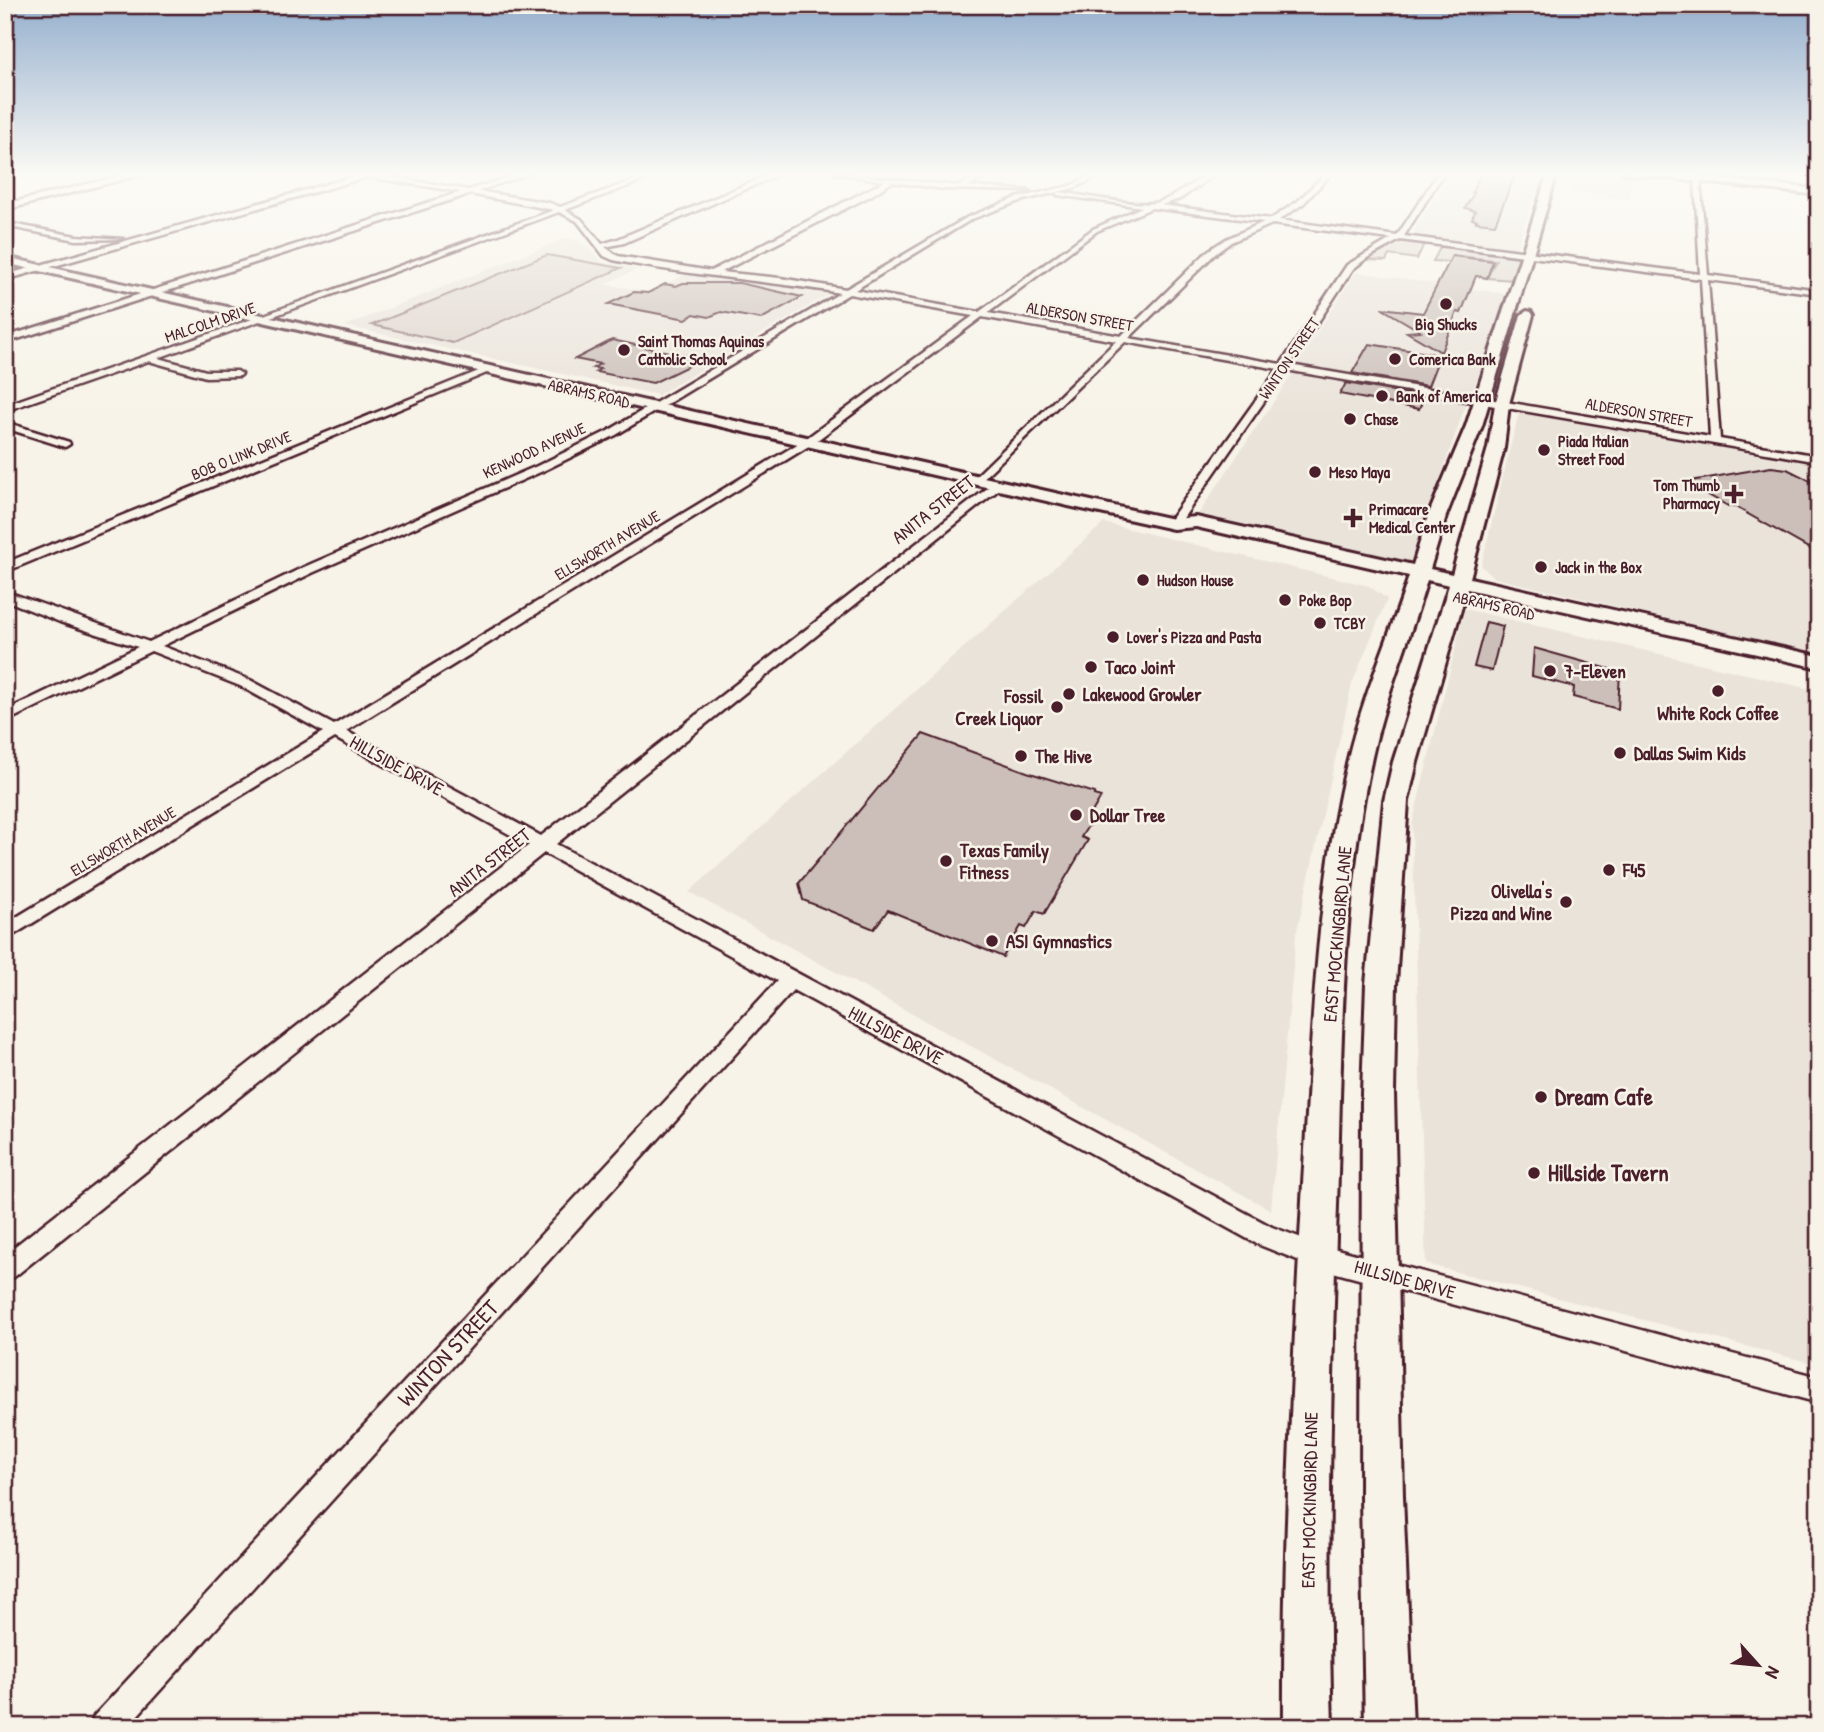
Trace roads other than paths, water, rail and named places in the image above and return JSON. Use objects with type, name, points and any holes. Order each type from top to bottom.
[{"type":"main road","name":"EAST MOCKINGBIRD LANE","points":[[1308,1727],[1307,1580],[1311,1399],[1330,969],[1347,826],[1360,758],[1378,690],[1452,477],[1474,426],[1530,254]]},
{"type":"main road","points":[[1540,271],[1544,256]]},
{"type":"main road","name":"ABRAMS ROAD","points":[[5,260],[1173,524],[1196,522],[1418,579],[1805,670],[1819,662]]},
{"type":"main road","points":[[1389,1727],[1382,1496],[1378,1093],[1381,984],[1391,843],[1405,762],[1490,469],[1502,404],[1531,302]]},
{"type":"main road","points":[[1474,426],[1482,443],[1478,459],[1490,469]]},
{"type":"street","points":[[5,278],[88,254]]},
{"type":"street","points":[[5,340],[279,254]]},
{"type":"street","name":"MALCOLM DRIVE","points":[[5,408],[440,254]]},
{"type":"street","name":"ALDERSON STREET","points":[[607,254],[616,258],[847,292],[1819,459]]},
{"type":"street","points":[[711,274],[751,254]]},
{"type":"street","name":"KENWOOD AVENUE","points":[[5,717],[362,545],[541,468],[612,433],[910,254]]},
{"type":"street","name":"ELLSWORTH AVENUE","points":[[5,933],[808,442],[1062,254]]},
{"type":"street","name":"ANITA STREET","points":[[978,480],[1211,254]]},
{"type":"street","name":"WINTON STREET","points":[[1173,524],[1350,267],[1368,254]]},
{"type":"street","points":[[1530,254],[1819,292]]},
{"type":"street","points":[[1703,254],[1715,441]]},
{"type":"street","points":[[148,358],[206,374],[237,374]]},
{"type":"street","name":"BOB O LINK DRIVE","points":[[5,568],[489,370]]},
{"type":"street","points":[[5,425],[65,444]]},
{"type":"street","name":"ANITA STREET","points":[[5,1269],[998,485]]},
{"type":"street","name":"HILLSIDE DRIVE","points":[[5,595],[51,616],[152,645],[220,671],[1265,1236],[1318,1256],[1819,1390]]},
{"type":"street","name":"WINTON STREET","points":[[105,1727],[791,979]]},
{"type":"place","name":"Big Shucks","points":[[1446,304]]},
{"type":"place","name":"Saint Thomas Aquinas Catholic School","points":[[624,350]]},
{"type":"place","name":"Comerica Bank","points":[[1395,359]]},
{"type":"place","name":"Bank of America","points":[[1382,396]]},
{"type":"place","name":"Chase","points":[[1350,419]]},
{"type":"place","name":"Piada Italian Street Food","points":[[1544,450]]},
{"type":"place","name":"Meso Maya","points":[[1315,472]]},
{"type":"place","name":"Tom Thumb Pharmacy","points":[[1734,494]]},
{"type":"place","name":"Primacare Medical Center","points":[[1353,518]]},
{"type":"place","name":"Jack in the Box","points":[[1541,567]]},
{"type":"place","name":"Hudson House","points":[[1143,580]]},
{"type":"place","name":"Poke Bop","points":[[1285,600]]},
{"type":"place","name":"TCBY","points":[[1320,623]]},
{"type":"place","name":"Lover's Pizza and Pasta","points":[[1113,637]]},
{"type":"place","name":"Taco Joint","points":[[1091,667]]},
{"type":"place","name":"7-Eleven","points":[[1550,671]]},
{"type":"place","name":"White Rock Coffee","points":[[1718,691]]},
{"type":"place","name":"Lakewood Growler","points":[[1069,694]]},
{"type":"place","name":"Fossil Creek Liquor","points":[[1057,707]]},
{"type":"place","name":"Dallas Swim Kids","points":[[1620,753]]},
{"type":"place","name":"The Hive","points":[[1021,756]]},
{"type":"place","name":"Dollar Tree","points":[[1076,815]]},
{"type":"place","name":"Texas Family Fitness","points":[[946,861]]},
{"type":"place","name":"F45","points":[[1609,870]]},
{"type":"place","name":"Olivella's Pizza and Wine","points":[[1566,902]]},
{"type":"place","name":"ASI Gymnastics","points":[[992,941]]},
{"type":"place","name":"Dream Cafe","points":[[1541,1097]]},
{"type":"place","name":"Hillside Tavern","points":[[1534,1173]]}]
